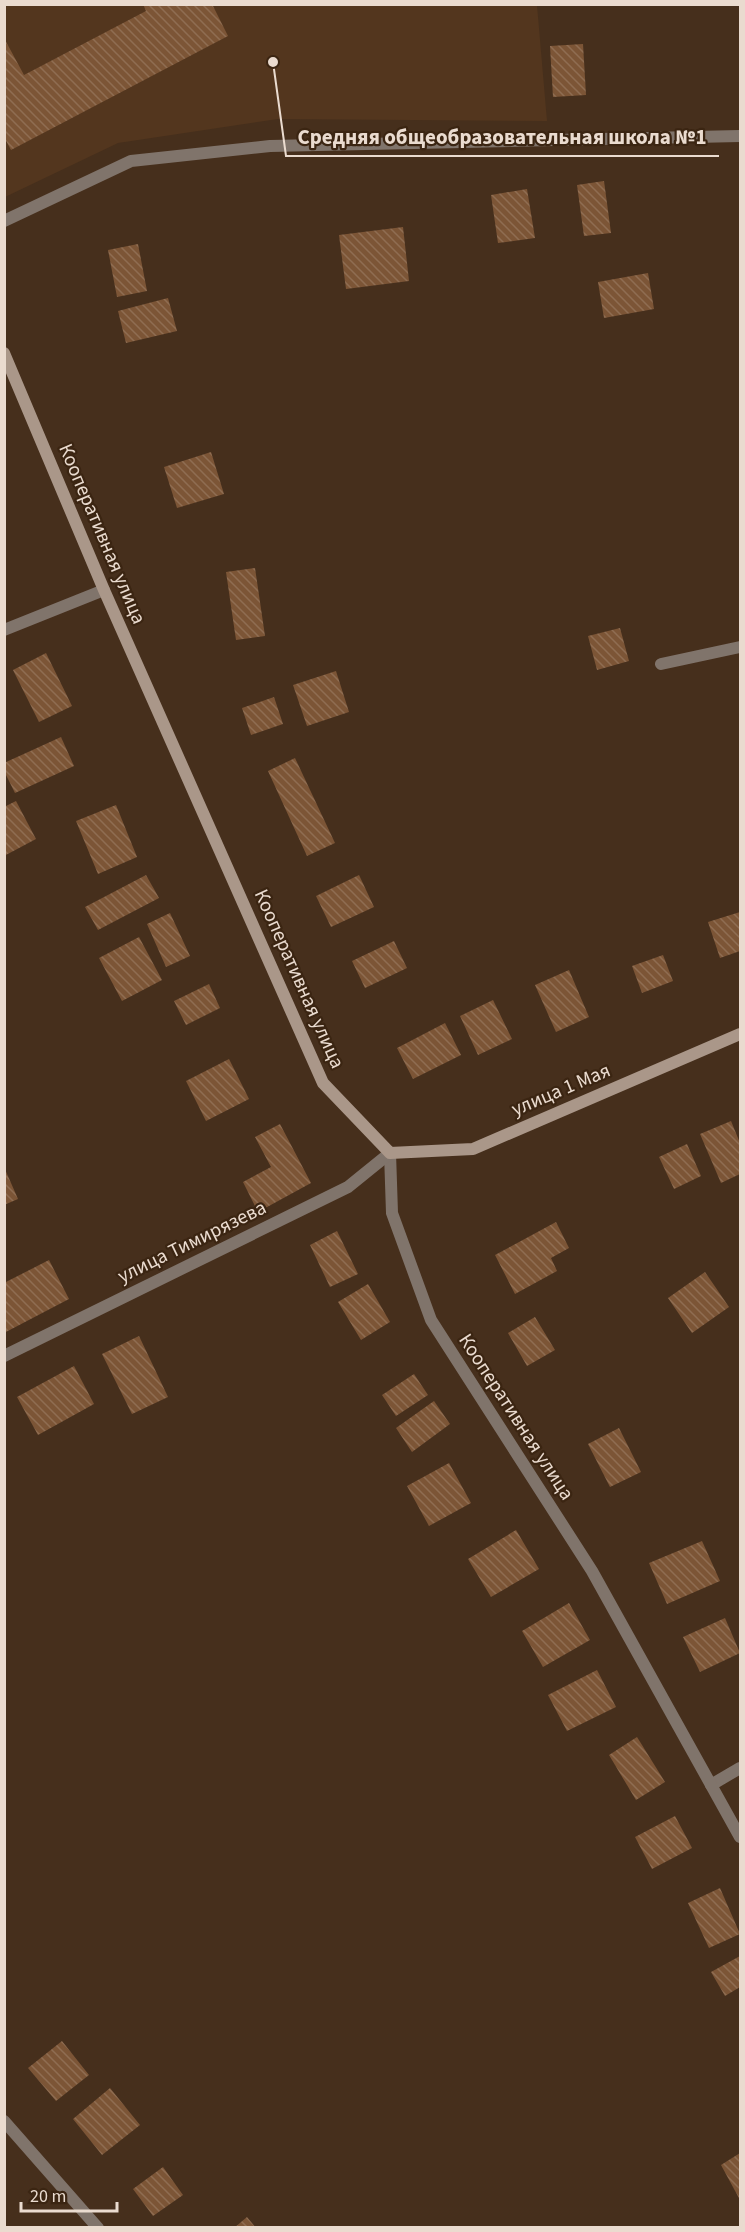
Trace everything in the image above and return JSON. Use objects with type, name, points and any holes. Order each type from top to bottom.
[{"type":"street","points":[[4,221],[131,161],[270,146],[741,136]]},
{"type":"street","name":"Кооперативная улица","points":[[4,353],[104,590],[322,1083],[390,1153],[392,1213],[431,1320],[592,1571],[741,1837]]},
{"type":"street","points":[[4,630],[104,590]]},
{"type":"street","points":[[661,664],[741,648]]},
{"type":"street","name":"улица 1 Мая","points":[[390,1153],[473,1149],[741,1034]]},
{"type":"street","name":"улица Тимирязева","points":[[4,1356],[348,1187],[390,1153]]},
{"type":"street","points":[[711,1785],[741,1768]]},
{"type":"street","points":[[4,2121],[98,2228]]},
{"type":"shaded area","points":[[5,5],[537,5],[547,121],[278,119],[118,143],[5,197]]},
{"type":"building","points":[[143,4],[212,4],[228,36],[11,150],[4,137],[4,38],[24,75],[146,11]]},
{"type":"building","points":[[583,44],[586,95],[553,97],[550,46]]},
{"type":"building","points":[[604,181],[611,233],[584,236],[577,185]]},
{"type":"building","points":[[527,189],[535,238],[498,243],[491,195]]},
{"type":"building","points":[[403,227],[409,281],[346,289],[339,235]]},
{"type":"building","points":[[138,244],[147,291],[117,297],[108,250]]},
{"type":"building","points":[[648,273],[654,309],[604,318],[598,282]]},
{"type":"building","points":[[168,298],[177,331],[126,343],[118,311]]},
{"type":"building","points":[[211,452],[224,494],[177,508],[164,467]]},
{"type":"building","points":[[255,568],[265,636],[236,640],[226,572]]},
{"type":"building","points":[[620,628],[629,661],[597,670],[588,636]]},
{"type":"building","points":[[46,653],[72,706],[39,722],[13,670]]},
{"type":"building","points":[[336,671],[349,712],[307,726],[293,685]]},
{"type":"building","points":[[274,697],[283,724],[251,735],[242,708]]},
{"type":"building","points":[[61,737],[74,766],[15,793],[4,771],[4,763]]},
{"type":"building","points":[[295,758],[335,843],[307,856],[268,771]]},
{"type":"building","points":[[16,801],[36,839],[4,856],[4,807]]},
{"type":"building","points":[[116,805],[137,857],[98,874],[76,821]]},
{"type":"building","points":[[146,875],[159,898],[98,930],[85,907]]},
{"type":"building","points":[[359,875],[374,907],[331,927],[316,896]]},
{"type":"building","points":[[740,912],[740,951],[720,958],[708,922]]},
{"type":"building","points":[[170,913],[190,956],[166,967],[147,924]]},
{"type":"building","points":[[139,937],[162,980],[122,1001],[99,958]]},
{"type":"building","points":[[394,941],[407,968],[365,988],[352,961]]},
{"type":"building","points":[[663,955],[673,981],[642,993],[632,966]]},
{"type":"building","points":[[569,970],[589,1017],[556,1032],[535,985]]},
{"type":"building","points":[[209,984],[220,1008],[186,1025],[174,1001]]},
{"type":"building","points":[[493,1000],[512,1039],[478,1055],[460,1016]]},
{"type":"building","points":[[445,1023],[461,1055],[413,1079],[397,1048]]},
{"type":"building","points":[[229,1059],[249,1099],[206,1121],[186,1081]]},
{"type":"building","points":[[731,1121],[740,1143],[740,1174],[721,1183],[700,1134]]},
{"type":"building","points":[[280,1124],[311,1183],[258,1212],[243,1182],[271,1167],[255,1137]]},
{"type":"building","points":[[687,1144],[701,1176],[674,1189],[659,1157]]},
{"type":"building","points":[[4,1167],[18,1199],[4,1205]]},
{"type":"building","points":[[556,1222],[569,1248],[551,1258],[557,1271],[515,1294],[495,1255]]},
{"type":"building","points":[[337,1231],[358,1274],[330,1287],[310,1245]]},
{"type":"building","points":[[49,1260],[69,1299],[4,1333],[4,1283]]},
{"type":"building","points":[[705,1272],[729,1307],[692,1333],[668,1298]]},
{"type":"building","points":[[368,1284],[390,1322],[361,1340],[338,1302]]},
{"type":"building","points":[[535,1317],[555,1350],[527,1366],[508,1333]]},
{"type":"building","points":[[139,1336],[168,1397],[132,1414],[102,1354]]},
{"type":"building","points":[[74,1366],[94,1404],[38,1435],[17,1397]]},
{"type":"building","points":[[414,1374],[428,1395],[396,1416],[382,1395]]},
{"type":"building","points":[[434,1401],[450,1424],[412,1452],[396,1428]]},
{"type":"building","points":[[619,1428],[641,1472],[610,1487],[588,1444]]},
{"type":"building","points":[[449,1463],[471,1503],[429,1526],[407,1486]]},
{"type":"building","points":[[516,1530],[539,1569],[491,1597],[468,1559]]},
{"type":"building","points":[[702,1541],[720,1581],[667,1604],[649,1563]]},
{"type":"building","points":[[569,1603],[590,1640],[543,1667],[522,1631]]},
{"type":"building","points":[[725,1618],[740,1653],[700,1672],[683,1637]]},
{"type":"building","points":[[597,1670],[616,1707],[567,1731],[548,1695]]},
{"type":"building","points":[[637,1737],[665,1782],[636,1800],[609,1755]]},
{"type":"building","points":[[675,1816],[692,1848],[652,1869],[635,1837]]},
{"type":"building","points":[[720,1888],[740,1934],[709,1948],[688,1903]]},
{"type":"building","points":[[740,1956],[740,1987],[725,1996],[711,1972]]},
{"type":"building","points":[[62,2041],[89,2075],[56,2101],[28,2068]]},
{"type":"building","points":[[110,2088],[140,2125],[102,2155],[73,2119]]},
{"type":"building","points":[[740,2153],[740,2200],[721,2165]]},
{"type":"building","points":[[163,2167],[183,2195],[153,2216],[133,2189]]},
{"type":"building","points":[[247,2217],[256,2228],[234,2228]]},
{"type":"place","name":"Средняя общеобразовательная школа №1","points":[[273,62]]}]
